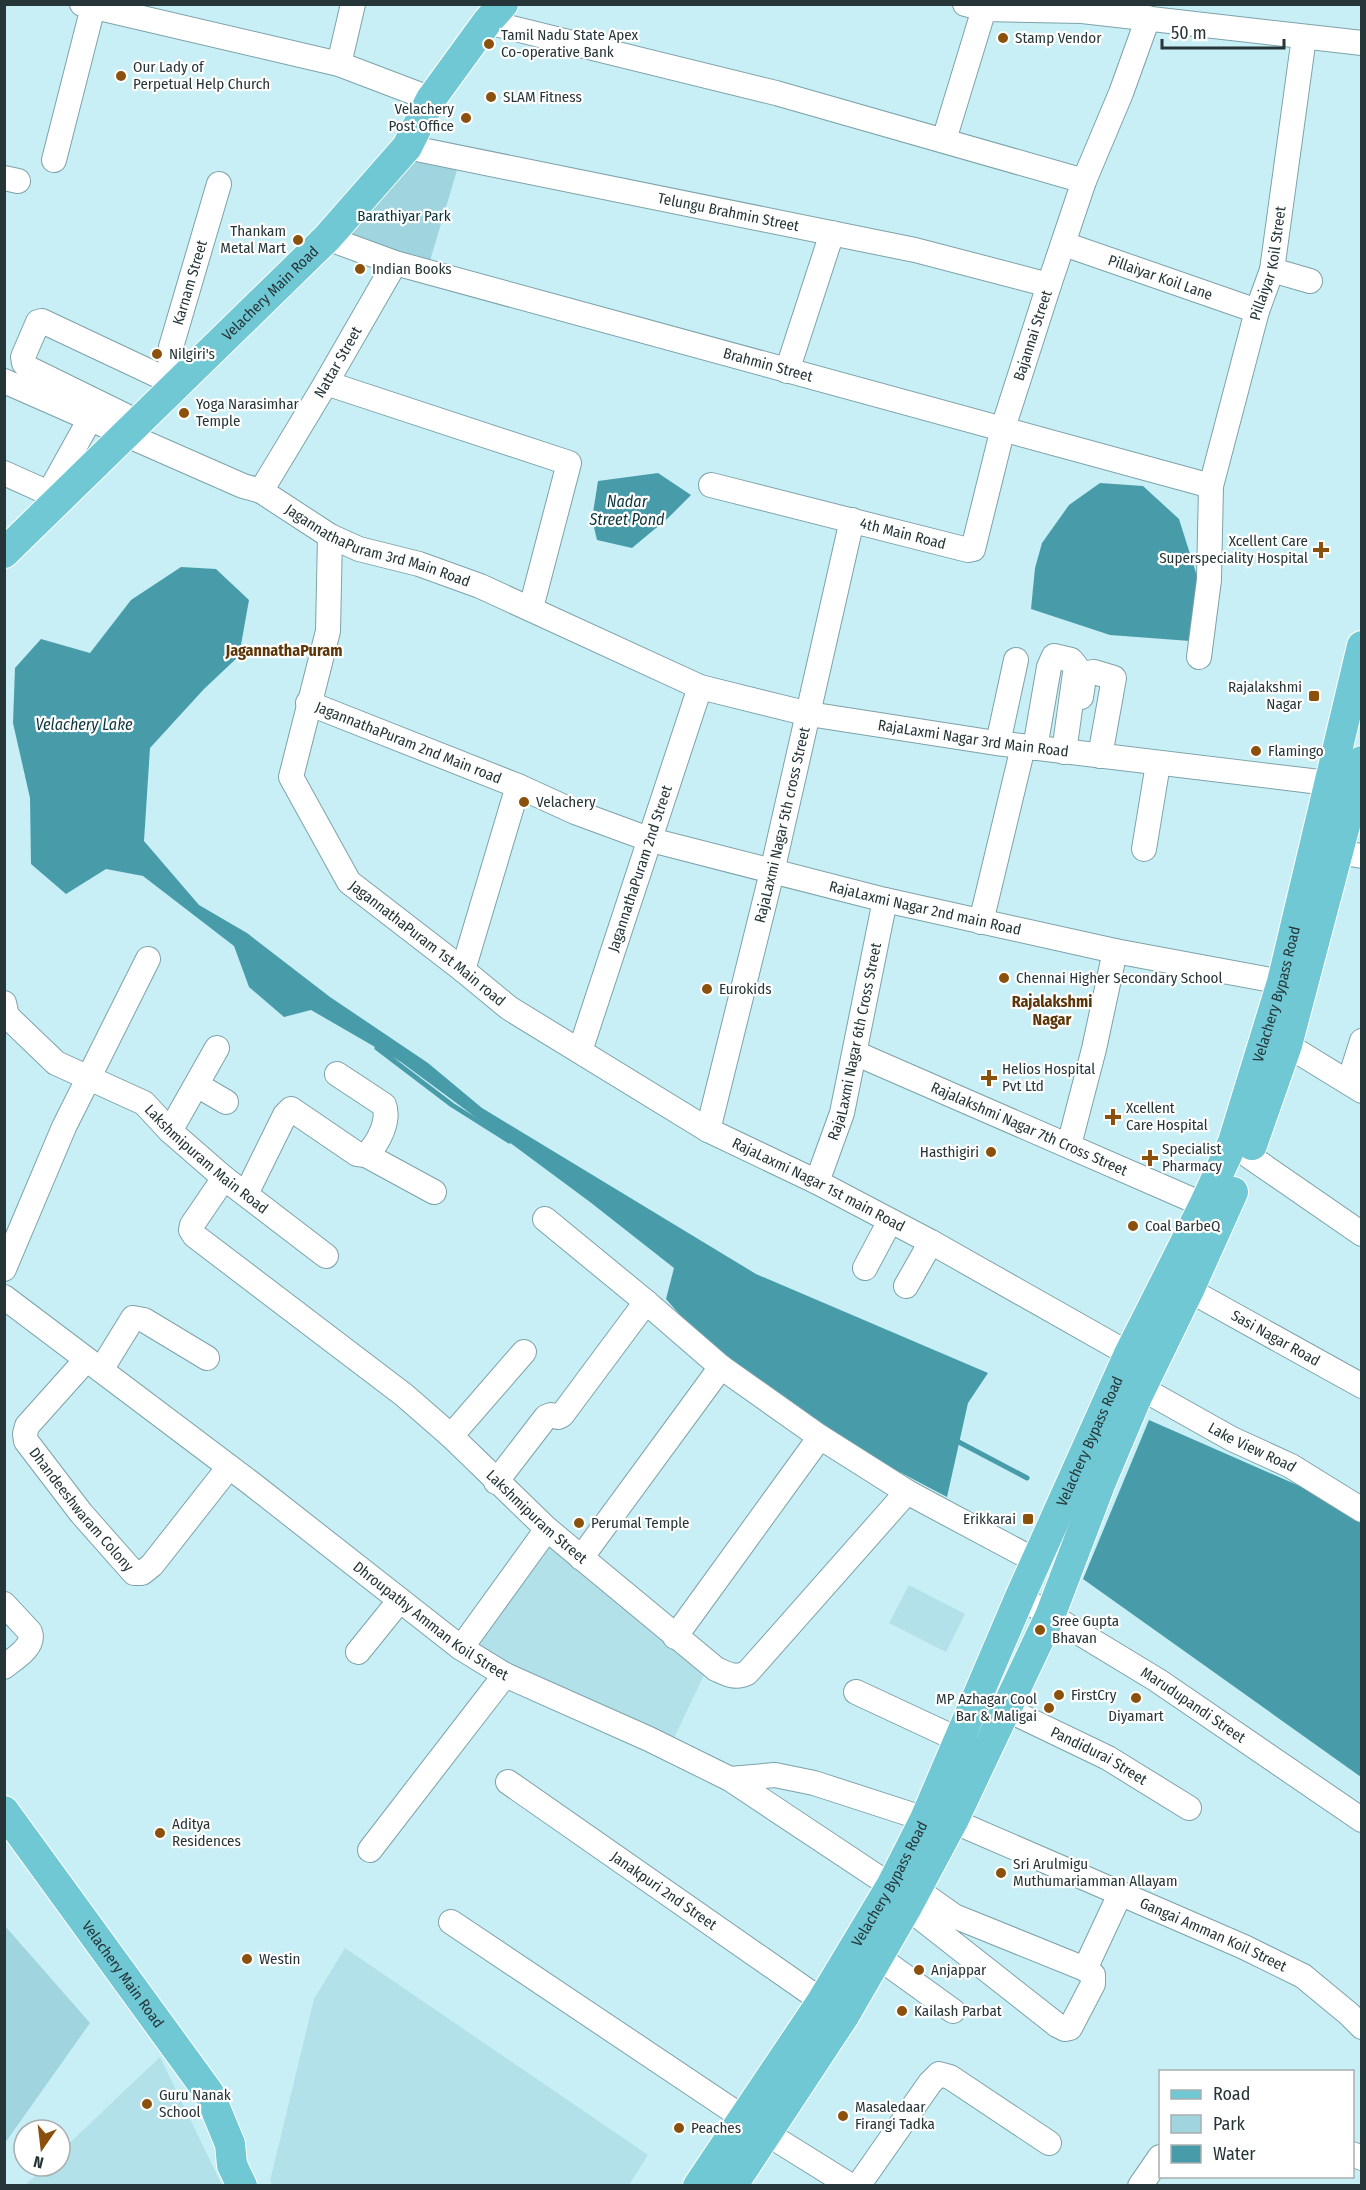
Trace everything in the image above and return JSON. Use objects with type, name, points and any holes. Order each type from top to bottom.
[{"type":"main road","name":"Velachery Main Road","points":[[4,553],[181,383],[327,238],[407,147],[431,99],[495,13]]},
{"type":"main road","name":"Velachery Bypass Road","points":[[939,1820],[959,1740],[1020,1597],[1129,1354],[1233,1142],[1282,982],[1362,646]]},
{"type":"main road","name":"Velachery Bypass Road","points":[[698,2186],[755,2125],[844,2016],[875,1962],[939,1820],[1006,1709],[1050,1616],[1101,1482],[1141,1388],[1189,1290],[1249,1156],[1350,854],[1362,761]]},
{"type":"main road","name":"Velachery Main Road","points":[[4,1811],[210,2093],[230,2144],[232,2165],[242,2186]]},
{"type":"main road","name":"Velachery Bypass Road","points":[[732,2186],[755,2125],[822,2001],[905,1894]]},
{"type":"main road","name":"Velachery Main Road","points":[[230,2144],[245,2162],[257,2186]]},
{"type":"street","points":[[339,64],[353,4]]},
{"type":"street","points":[[54,160],[87,6],[146,11],[339,64],[431,99]]},
{"type":"street","points":[[944,140],[974,7],[1083,8],[1148,18],[1362,42]]},
{"type":"street","points":[[495,13],[1084,181]]},
{"type":"street","name":"Bajannai Street","points":[[1003,428],[1084,181],[1121,93],[1148,18]]},
{"type":"street","name":"Pillaiyar Koil Street","points":[[1198,657],[1209,580],[1211,486],[1257,311],[1272,270],[1304,37]]},
{"type":"street","name":"Telungu Brahmin Street","points":[[407,147],[915,250],[1049,285]]},
{"type":"street","name":"Karnam Street","points":[[181,383],[170,360],[171,347],[219,184]]},
{"type":"street","points":[[787,371],[832,233]]},
{"type":"street","name":"Brahmin Street","points":[[327,238],[395,263],[1211,486]]},
{"type":"street","name":"Pillaiyar Koil Lane","points":[[1064,244],[1257,311]]},
{"type":"street","name":"Nattar Street","points":[[261,490],[395,263]]},
{"type":"street","points":[[1272,270],[1310,281]]},
{"type":"street","points":[[133,429],[28,368],[23,357],[38,322],[42,321],[181,383]]},
{"type":"street","points":[[4,381],[90,419],[133,429]]},
{"type":"street","points":[[326,382],[569,463],[531,608]]},
{"type":"street","points":[[4,473],[44,491],[50,491],[90,419]]},
{"type":"street","name":"4th Main Road","points":[[711,485],[968,550],[973,549],[1003,428]]},
{"type":"street","name":"JagannathaPuram 3rd Main Road","points":[[133,429],[243,486],[261,490],[330,536],[358,549],[419,564],[480,586],[531,608],[628,656]]},
{"type":"street","name":"RajaLaxmi Nagar 5th cross Street","points":[[708,1130],[772,872],[852,520]]},
{"type":"street","name":"JagannathaPuram 1st Main road","points":[[330,536],[328,631],[291,777],[349,882],[509,1008]]},
{"type":"street","name":"RajaLaxmi Nagar 3rd Main Road","points":[[628,656],[700,687],[809,714],[998,743],[1328,783]]},
{"type":"street","points":[[981,922],[1049,667],[1054,656],[1071,660],[1076,666],[1068,752]]},
{"type":"street","points":[[998,743],[1016,660]]},
{"type":"street","points":[[1068,752],[1084,677],[1090,671],[1114,678],[1100,756]]},
{"type":"street","name":"JagannathaPuram 2nd Street","points":[[580,1051],[700,687]]},
{"type":"street","name":"JagannathaPuram 2nd Main road","points":[[308,703],[518,786],[575,812]]},
{"type":"street","points":[[1144,849],[1158,764]]},
{"type":"street","points":[[463,970],[518,786]]},
{"type":"street","name":"RajaLaxmi Nagar 2nd main Road","points":[[575,812],[651,840],[885,900],[1115,951],[1282,982]]},
{"type":"street","name":"RajaLaxmi Nagar 6th Cross Street","points":[[817,1182],[842,1113],[885,900]]},
{"type":"street","points":[[1069,1145],[1094,1049],[1115,951]]},
{"type":"street","points":[[4,1269],[64,1127],[148,959]]},
{"type":"street","name":"Lakshmipuram Main Road","points":[[4,1003],[7,1016],[56,1063],[144,1103],[170,1131],[224,1178],[326,1256]]},
{"type":"street","name":"RajaLaxmi Nagar 1st main Road","points":[[509,1008],[708,1130],[817,1182],[931,1242],[1129,1354]]},
{"type":"street","points":[[1287,1045],[1355,1086],[1362,1041]]},
{"type":"street","points":[[170,1131],[218,1048]]},
{"type":"street","name":"Rajalakshmi Nagar 7th Cross Street","points":[[855,1053],[1204,1205]]},
{"type":"street","points":[[337,1074],[384,1105],[386,1112],[373,1149],[366,1155]]},
{"type":"street","points":[[196,1084],[226,1102]]},
{"type":"street","points":[[246,1194],[285,1116],[291,1109],[357,1154],[366,1155],[434,1192]]},
{"type":"street","points":[[1249,1156],[1362,1234]]},
{"type":"street","name":"Lakshmipuram Street","points":[[224,1178],[192,1225],[191,1230],[195,1236],[404,1395],[452,1436],[496,1482],[547,1529],[716,1669],[733,1676],[747,1673],[907,1492]]},
{"type":"street","points":[[545,1219],[646,1302],[720,1368],[820,1437],[907,1492],[1036,1561]]},
{"type":"street","points":[[865,1268],[890,1221]]},
{"type":"street","points":[[906,1286],[931,1242]]},
{"type":"street","name":"Sasi Nagar Road","points":[[1189,1290],[1362,1386]]},
{"type":"street","name":"Dhroupathy Amman Koil Street","points":[[4,1298],[229,1467],[461,1648],[505,1675],[649,1739],[730,1779],[905,1894]]},
{"type":"street","points":[[496,1482],[546,1417],[562,1415],[646,1302]]},
{"type":"street","points":[[94,1365],[133,1318],[144,1320],[207,1358]]},
{"type":"street","points":[[452,1436],[524,1352]]},
{"type":"street","name":"Dhandeeshwaram Colony","points":[[94,1365],[27,1426],[26,1441],[81,1513],[134,1573],[142,1573],[152,1565],[229,1467]]},
{"type":"street","points":[[581,1558],[720,1368]]},
{"type":"street","name":"Lake View Road","points":[[1141,1388],[1233,1439],[1291,1466],[1362,1510]]},
{"type":"street","points":[[675,1637],[820,1437]]},
{"type":"street","points":[[461,1648],[547,1529]]},
{"type":"street","name":"Marudupandi Street","points":[[1020,1597],[1157,1680],[1362,1820]]},
{"type":"street","points":[[358,1652],[400,1600]]},
{"type":"street","points":[[4,1604],[32,1636],[28,1646],[4,1667]]},
{"type":"street","points":[[370,1850],[505,1675]]},
{"type":"street","points":[[856,1692],[959,1740]]},
{"type":"street","name":"Pandidurai Street","points":[[1006,1709],[1108,1758],[1189,1808]]},
{"type":"street","name":"Gangai Amman Koil Street","points":[[730,1779],[774,1775],[814,1783],[939,1820],[1244,1947],[1303,1976],[1362,2027]]},
{"type":"street","name":"Janakpuri 2nd Street","points":[[508,1782],[822,2001]]},
{"type":"street","points":[[905,1894],[1085,1969],[1093,1975],[1093,1984],[1070,2028],[1065,2030],[1057,2025],[905,1894]]},
{"type":"street","points":[[1085,1969],[1120,1894]]},
{"type":"street","points":[[451,1922],[755,2125],[851,2186]]},
{"type":"street","points":[[875,1962],[943,2010]]},
{"type":"street","points":[[858,2186],[930,2083],[939,2074],[950,2077],[1048,2143]]},
{"type":"street","points":[[1146,2184],[1159,2161]]},
{"type":"shaded area","points":[[543,1541],[705,1673],[673,1740],[459,1644]]},
{"type":"shaded area","points":[[909,1585],[965,1614],[946,1652],[889,1623]]},
{"type":"shaded area","points":[[345,1948],[648,2155],[629,2185],[273,2185],[270,2181],[314,1999]]},
{"type":"shaded area","name":"Guru Nanak School","points":[[160,2057],[222,2185],[25,2185],[33,2178],[72,2178],[72,2141]]},
{"type":"green space","name":"Barathiyar Park","points":[[408,155],[458,167],[429,264],[337,235]]},
{"type":"green space","points":[[5,1926],[90,2023],[23,2118],[12,2118],[12,2133],[5,2143]]},
{"type":"water","name":"Nadar Street Pond","points":[[658,473],[691,495],[632,548],[597,540],[592,519],[598,481]]},
{"type":"water","points":[[1100,483],[1143,486],[1179,519],[1197,576],[1190,641],[1110,635],[1031,609],[1035,568],[1042,543],[1069,505]]},
{"type":"water","name":"Velachery Lake","points":[[181,567],[216,569],[249,600],[239,656],[204,689],[150,748],[144,841],[199,905],[247,933],[330,997],[428,1063],[482,1108],[756,1274],[988,1373],[968,1403],[947,1497],[850,1446],[701,1339],[666,1299],[674,1268],[590,1202],[401,1062],[311,1010],[284,1017],[249,987],[234,946],[143,876],[106,869],[66,894],[31,864],[30,798],[13,723],[15,668],[41,639],[90,653],[131,600]]},
{"type":"water","points":[[1149,1420],[1361,1513],[1361,1777],[1083,1579]]},
{"type":"waterway","points":[[377,1048],[452,1105],[509,1141]]},
{"type":"waterway","points":[[955,1440],[1027,1478]]},
{"type":"place","name":"Stamp Vendor","points":[[1003,38]]},
{"type":"place","name":"Tamil Nadu State Apex Co-operative Bank","points":[[489,44]]},
{"type":"place","name":"Our Lady of Perpetual Help Church","points":[[121,76]]},
{"type":"place","name":"SLAM Fitness","points":[[491,97]]},
{"type":"place","name":"Velachery Post Office","points":[[466,118]]},
{"type":"place","name":"Thankam Metal Mart","points":[[298,240]]},
{"type":"place","name":"Indian Books","points":[[360,269]]},
{"type":"place","name":"Nilgiri's","points":[[157,354]]},
{"type":"place","name":"Yoga Narasimhar Temple","points":[[184,413]]},
{"type":"place","name":"Xcellent Care Superspeciality Hospital","points":[[1321,550]]},
{"type":"place","name":"Rajalakshmi Nagar","points":[[1314,696]]},
{"type":"place","name":"Flamingo","points":[[1256,751]]},
{"type":"place","name":"Velachery","points":[[524,802]]},
{"type":"place","name":"Chennai Higher Secondary School","points":[[1004,978]]},
{"type":"place","name":"Eurokids","points":[[707,989]]},
{"type":"place","name":"Helios Hospital Pvt Ltd","points":[[989,1078]]},
{"type":"place","name":"Xcellent Care Hospital","points":[[1113,1117]]},
{"type":"place","name":"Hasthigiri","points":[[991,1152]]},
{"type":"place","name":"Specialist Pharmacy","points":[[1150,1158]]},
{"type":"place","name":"Coal BarbeQ","points":[[1133,1226]]},
{"type":"place","name":"Erikkarai","points":[[1028,1519]]},
{"type":"place","name":"Perumal Temple","points":[[579,1523]]},
{"type":"place","name":"Sree Gupta Bhavan","points":[[1040,1630]]},
{"type":"place","name":"FirstCry","points":[[1059,1695]]},
{"type":"place","name":"Diyamart","points":[[1136,1698]]},
{"type":"place","name":"MP Azhagar Cool Bar & Maligai","points":[[1049,1708]]},
{"type":"place","name":"Aditya Residences","points":[[160,1833]]},
{"type":"place","name":"Sri Arulmigu Muthumariamman Allayam","points":[[1001,1873]]},
{"type":"place","name":"Westin","points":[[247,1959]]},
{"type":"place","name":"Anjappar","points":[[919,1970]]},
{"type":"place","name":"Kailash Parbat","points":[[902,2011]]},
{"type":"place","name":"Guru Nanak School","points":[[147,2104]]},
{"type":"place","name":"Masaledaar Firangi Tadka","points":[[843,2116]]},
{"type":"place","name":"Peaches","points":[[679,2128]]},
{"type":"district","name":"JagannathaPuram","points":[[284,650]]},
{"type":"district","name":"Rajalakshmi Nagar","points":[[1052,1010]]}]
